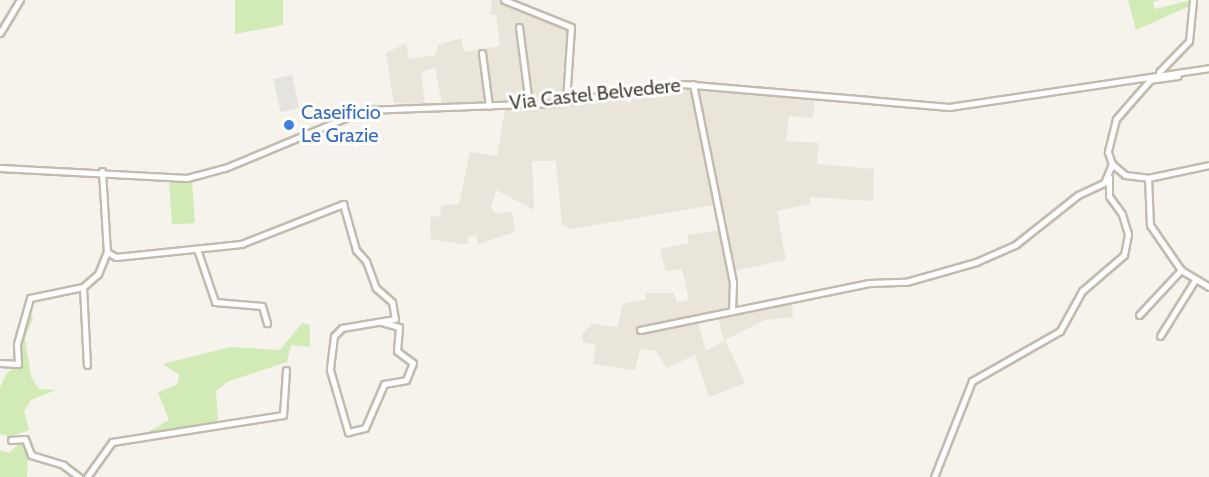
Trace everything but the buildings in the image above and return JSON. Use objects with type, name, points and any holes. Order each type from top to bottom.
[{"type":"street","points":[[0,33],[20,0]]},
{"type":"street","points":[[504,0],[572,27],[566,101]]},
{"type":"street","points":[[1164,75],[1168,61],[1189,41],[1193,0]]},
{"type":"street","points":[[519,27],[529,104]]},
{"type":"street","points":[[482,52],[489,106]]},
{"type":"street","points":[[1129,81],[1209,70]]},
{"type":"street","points":[[1129,81],[1150,80],[1164,75]]},
{"type":"street","points":[[934,477],[972,381],[1060,331],[1082,291],[1124,255],[1128,234],[1122,214],[1109,196],[1112,164],[1108,152],[1116,119],[1150,80]]},
{"type":"street","name":"Via Castel Belvedere","points":[[0,168],[102,171],[160,179],[196,176],[364,110],[529,104],[693,84],[949,107],[1129,81]]},
{"type":"street","points":[[693,84],[733,282],[732,310]]},
{"type":"street","points":[[1112,164],[1125,175],[1148,178],[1209,165]]},
{"type":"street","points":[[0,363],[18,364],[17,344],[30,298],[83,287],[98,274],[107,252],[102,171]]},
{"type":"street","points":[[640,330],[869,283],[906,282],[976,262],[1015,245],[1110,176]]},
{"type":"street","points":[[1148,178],[1148,222],[1181,270],[1209,287]]},
{"type":"street","points":[[107,252],[123,257],[254,241],[343,204],[356,250],[366,261],[376,288],[392,302],[395,320],[342,328],[334,336],[330,370],[348,432],[365,428],[384,384],[406,380],[413,363],[397,351],[399,327],[382,322]]},
{"type":"street","points":[[196,249],[215,302],[262,306],[267,323]]},
{"type":"street","points":[[1139,315],[1181,270]]},
{"type":"street","points":[[1160,336],[1195,280]]},
{"type":"street","points":[[83,287],[87,365]]},
{"type":"street","points":[[87,477],[112,442],[283,415],[286,370]]},
{"type":"street","points":[[11,440],[25,439],[31,455],[63,465],[79,477]]},
{"type":"shaded area","points":[[492,0],[507,0],[572,25],[570,97],[442,104],[435,68],[421,72],[425,104],[394,103],[386,53],[406,43],[409,59],[435,55],[438,45],[461,38],[464,52],[500,46],[496,15],[490,14]]},
{"type":"shaded area","points":[[292,75],[299,108],[280,112],[273,79]]},
{"type":"shaded area","points":[[669,88],[815,99],[813,118],[789,116],[786,141],[819,143],[817,164],[874,169],[873,201],[810,197],[810,204],[777,211],[786,260],[733,271],[738,307],[791,296],[793,317],[765,320],[725,340],[745,383],[709,397],[695,355],[667,368],[656,351],[640,348],[635,370],[593,364],[596,345],[583,342],[582,334],[592,324],[617,327],[623,304],[646,299],[645,293],[674,293],[677,303],[689,300],[682,269],[666,271],[660,249],[689,243],[687,235],[719,230],[714,205],[571,229],[562,225],[556,161],[532,161],[534,210],[496,190],[491,208],[496,214],[512,211],[515,232],[478,244],[476,235],[467,237],[468,244],[431,239],[430,217],[440,216],[441,206],[459,204],[470,152],[497,156],[505,109]],"holes":[[[718,316],[724,341],[706,351],[698,322]]]},
{"type":"green space","points":[[235,0],[283,0],[283,25],[235,34]]},
{"type":"green space","points":[[1128,0],[1160,0],[1153,2],[1155,9],[1192,0],[1192,5],[1136,30]]},
{"type":"green space","points":[[192,181],[195,223],[172,225],[169,183]]},
{"type":"green space","points":[[29,310],[33,318],[25,338],[31,377],[39,389],[56,390],[31,400],[24,411],[29,430],[9,437],[0,434],[0,388],[7,372],[21,365],[21,342]]},
{"type":"green space","points":[[302,323],[310,325],[310,347],[291,345],[287,362],[227,382],[216,391],[218,423],[141,436],[169,420],[158,392],[177,385],[179,375],[163,364],[230,347],[280,350]]},
{"type":"green space","points":[[23,440],[28,455],[27,477],[0,477],[0,450],[9,453]]},
{"type":"place","name":"Caseificio Le Grazie","points":[[289,125]]}]
